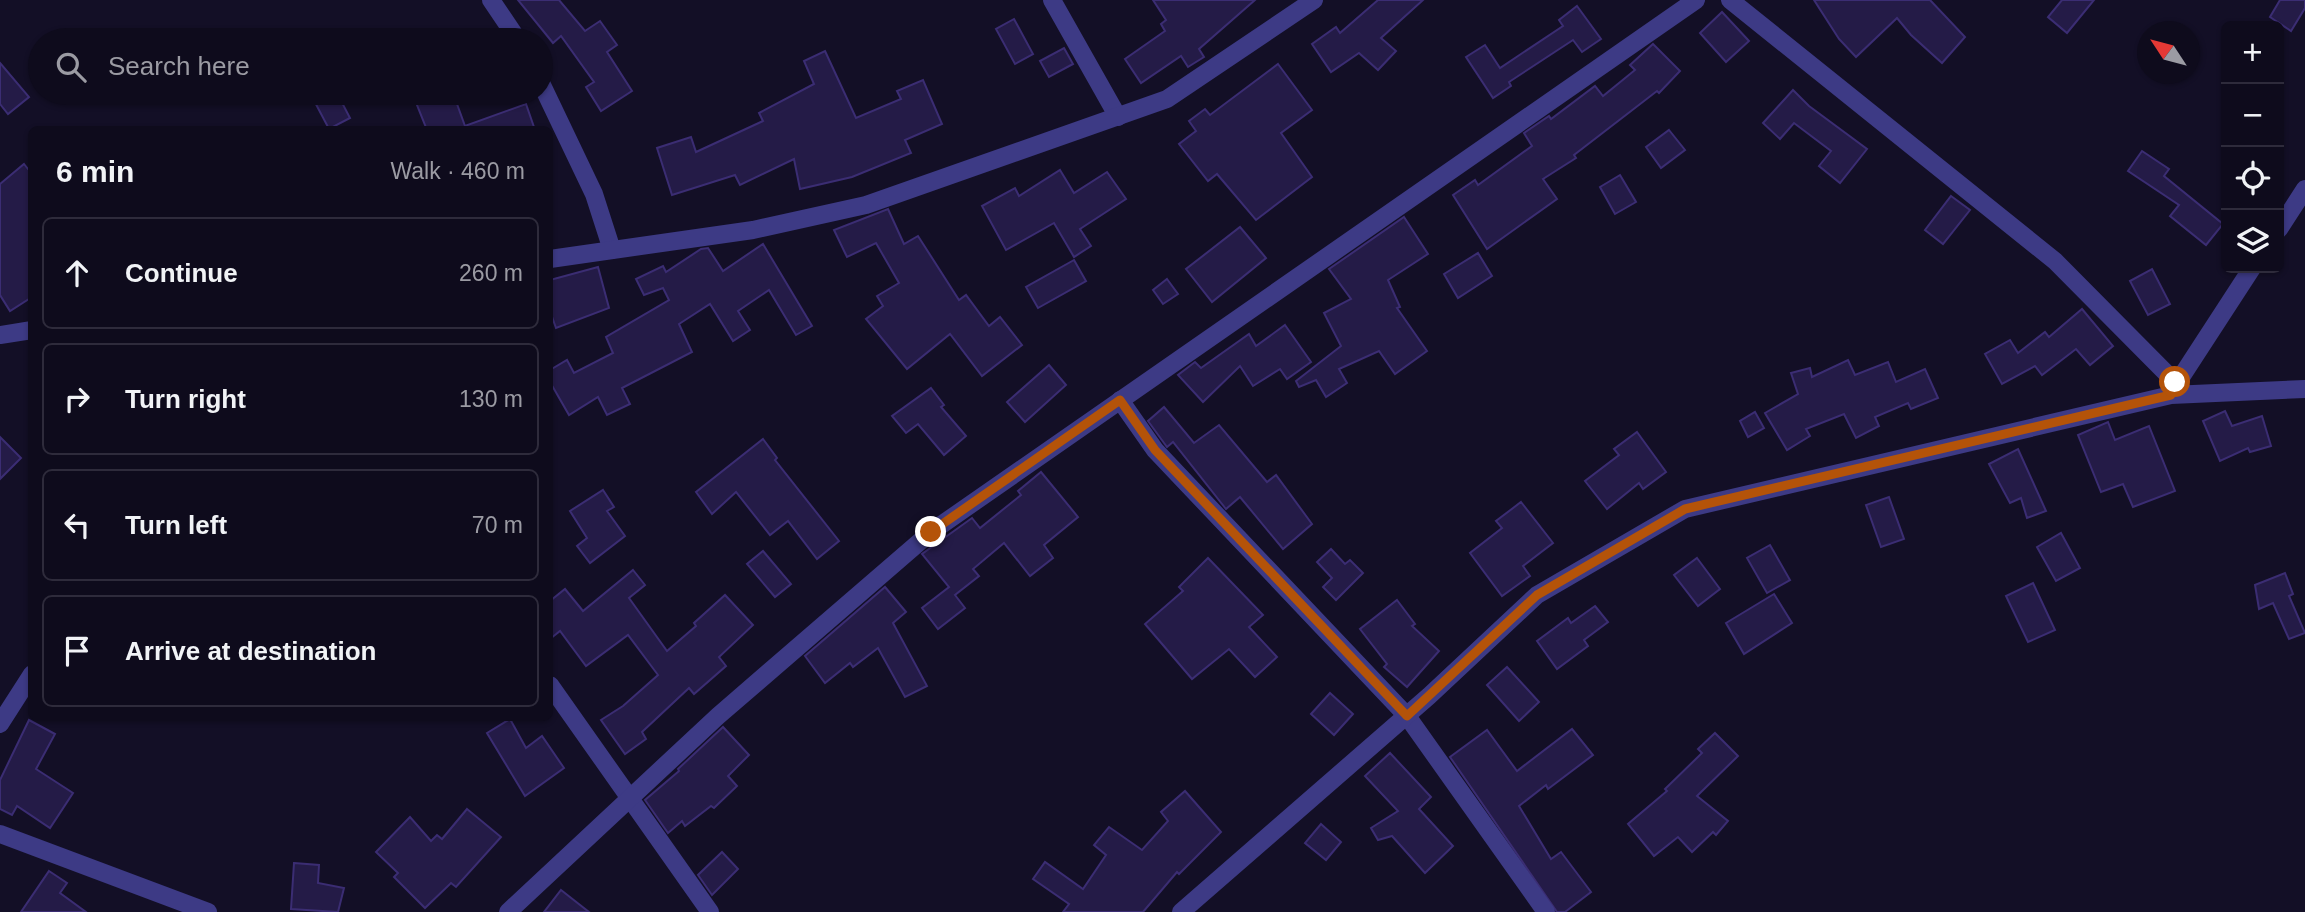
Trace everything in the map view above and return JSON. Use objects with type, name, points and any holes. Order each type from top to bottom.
[{"type":"street","points":[[1052,0],[1118,117]]},
{"type":"street","points":[[553,259],[753,230],[866,205],[1167,99],[1314,0]]},
{"type":"street","points":[[508,912],[630,798],[931,532],[1696,0]]},
{"type":"street","points":[[1730,0],[2055,261],[2173,388]]},
{"type":"street","points":[[497,3],[511,28]]},
{"type":"street","points":[[552,105],[594,194],[612,250]]},
{"type":"street","points":[[2284,221],[2305,189]]},
{"type":"street","points":[[2173,388],[2249,273]]},
{"type":"street","points":[[0,335],[28,331]]},
{"type":"street","points":[[1181,912],[1407,716],[1537,595],[1685,509],[2173,388],[2305,389]]},
{"type":"street","points":[[1120,400],[1155,450],[1407,716],[1546,912]]},
{"type":"street","points":[[0,724],[28,680]]},
{"type":"street","points":[[553,689],[710,912]]},
{"type":"street","points":[[0,834],[208,912]]},
{"type":"building","points":[[518,0],[559,0],[585,31],[600,21],[617,45],[607,52],[632,91],[601,111],[586,87],[594,82],[561,36],[553,43],[553,28],[541,28]]},
{"type":"building","points":[[1153,0],[1255,0],[1199,49],[1204,57],[1188,67],[1181,56],[1141,83],[1125,59],[1165,31],[1161,24],[1166,20]]},
{"type":"building","points":[[1378,0],[1423,0],[1381,38],[1396,51],[1378,70],[1359,53],[1331,72],[1312,44],[1336,27],[1340,33]]},
{"type":"building","points":[[1814,0],[1930,0],[1965,37],[1942,63],[1911,35],[1897,18],[1856,57],[1839,39]]},
{"type":"building","points":[[2062,0],[2094,0],[2067,33],[2048,17]]},
{"type":"building","points":[[2280,0],[2305,0],[2305,8],[2291,31],[2284,26],[2284,21],[2276,21],[2270,17]]},
{"type":"building","points":[[1577,6],[1601,39],[1582,52],[1573,40],[1509,82],[1511,86],[1493,98],[1466,57],[1485,45],[1500,68],[1563,26],[1559,20]]},
{"type":"building","points":[[1722,12],[1749,41],[1726,62],[1700,33]]},
{"type":"building","points":[[1014,19],[1033,54],[1015,64],[996,29]]},
{"type":"building","points":[[1653,44],[1680,71],[1659,93],[1657,91],[1574,155],[1576,158],[1543,179],[1557,199],[1487,249],[1453,195],[1475,180],[1478,185],[1532,146],[1524,133],[1549,116],[1551,119],[1595,86],[1603,96],[1635,70],[1630,65]]},
{"type":"building","points":[[1064,48],[1073,64],[1049,77],[1040,61]]},
{"type":"building","points":[[825,51],[856,118],[901,99],[897,91],[923,80],[942,124],[905,140],[911,153],[852,177],[800,189],[794,159],[740,185],[735,175],[672,195],[657,148],[691,137],[696,152],[763,121],[759,113],[814,84],[804,61]]},
{"type":"building","points":[[0,63],[28,98],[8,114],[0,104]]},
{"type":"building","points":[[1278,64],[1312,110],[1281,133],[1312,177],[1256,220],[1217,174],[1208,181],[1179,144],[1196,131],[1189,121],[1205,109],[1210,115]]},
{"type":"building","points":[[1793,90],[1809,106],[1867,149],[1840,183],[1819,166],[1831,151],[1794,123],[1780,139],[1763,123]]},
{"type":"building","points":[[316,105],[343,105],[350,118],[335,126],[327,126]]},
{"type":"building","points":[[417,105],[457,105],[465,126],[425,126]]},
{"type":"building","points":[[523,105],[526,105],[534,126],[465,126]]},
{"type":"building","points":[[1669,130],[1685,150],[1661,168],[1646,147]]},
{"type":"building","points":[[2142,151],[2169,169],[2164,176],[2221,222],[2221,226],[2206,245],[2170,216],[2179,205],[2128,171]]},
{"type":"building","points":[[24,164],[28,169],[28,300],[10,311],[0,295],[0,184]]},
{"type":"building","points":[[1060,170],[1074,193],[1107,172],[1126,199],[1080,229],[1091,246],[1074,257],[1054,223],[1006,250],[982,206],[1015,188],[1019,196]]},
{"type":"building","points":[[1620,175],[1636,202],[1615,214],[1600,187]]},
{"type":"building","points":[[1951,196],[1970,210],[1943,244],[1925,230]]},
{"type":"building","points":[[888,209],[904,244],[918,236],[959,300],[966,295],[989,326],[1000,317],[1022,345],[982,376],[950,334],[907,369],[866,319],[883,306],[877,296],[899,283],[876,243],[847,257],[834,230]]},
{"type":"building","points":[[1404,217],[1428,254],[1388,280],[1400,307],[1397,308],[1427,351],[1395,374],[1379,351],[1339,369],[1347,383],[1326,397],[1316,380],[1299,387],[1296,381],[1341,346],[1324,313],[1351,299],[1329,269]]},
{"type":"building","points":[[1240,227],[1266,258],[1212,302],[1186,269]]},
{"type":"building","points":[[763,244],[812,326],[796,335],[769,290],[738,311],[750,330],[733,341],[710,304],[679,324],[692,352],[622,388],[630,404],[607,415],[598,397],[569,415],[553,387],[553,368],[567,360],[574,373],[613,353],[606,337],[669,300],[663,288],[644,295],[636,279],[663,266],[666,272],[701,249],[708,248],[723,271]]},
{"type":"building","points":[[1478,253],[1492,276],[1458,298],[1444,274]]},
{"type":"building","points":[[1074,260],[1086,281],[1038,308],[1026,287]]},
{"type":"building","points":[[598,267],[609,308],[556,328],[553,320],[553,279]]},
{"type":"building","points":[[2152,269],[2170,304],[2148,315],[2130,281]]},
{"type":"building","points":[[1167,279],[1178,294],[1163,304],[1153,290]]},
{"type":"building","points":[[2082,309],[2113,346],[2090,365],[2076,349],[2042,375],[2035,366],[2002,384],[1985,354],[2010,340],[2018,353],[2045,332],[2049,337]]},
{"type":"building","points":[[1285,325],[1311,362],[1287,379],[1280,369],[1253,386],[1240,366],[1203,402],[1178,375],[1195,362],[1201,368],[1249,334],[1256,346]]},
{"type":"building","points":[[1848,360],[1855,375],[1888,362],[1896,382],[1925,369],[1938,398],[1911,409],[1908,403],[1875,417],[1879,426],[1856,438],[1844,414],[1806,429],[1810,436],[1787,450],[1765,413],[1798,394],[1791,373],[1810,368],[1812,377]]},
{"type":"building","points":[[1049,365],[1066,385],[1025,422],[1007,402]]},
{"type":"building","points":[[931,388],[944,405],[941,407],[966,436],[944,455],[918,424],[906,433],[892,416]]},
{"type":"building","points":[[1164,407],[1194,443],[1219,425],[1267,482],[1276,475],[1312,524],[1283,549],[1240,497],[1226,509],[1173,442],[1167,447],[1148,421]]},
{"type":"building","points":[[2225,411],[2232,426],[2262,416],[2271,446],[2250,452],[2248,448],[2220,461],[2203,421]]},
{"type":"building","points":[[1755,412],[1764,428],[1748,437],[1740,421]]},
{"type":"building","points":[[2108,422],[2115,440],[2149,426],[2175,491],[2133,507],[2123,484],[2101,492],[2078,435]]},
{"type":"building","points":[[1637,432],[1666,472],[1643,489],[1639,483],[1607,509],[1585,481],[1619,455],[1614,449]]},
{"type":"building","points":[[0,437],[21,458],[0,479]]},
{"type":"building","points":[[763,439],[777,458],[775,460],[839,541],[817,559],[788,521],[770,535],[736,492],[712,514],[696,492]]},
{"type":"building","points":[[2018,449],[2046,511],[2027,518],[2021,498],[2010,503],[1989,464]]},
{"type":"building","points":[[1041,472],[1078,517],[1044,545],[1053,558],[1030,576],[1004,543],[973,569],[979,576],[955,595],[965,608],[938,629],[922,608],[949,587],[922,554],[972,518],[980,528],[1021,495],[1018,491]]},
{"type":"building","points":[[603,490],[614,507],[607,511],[625,536],[590,563],[577,546],[587,538],[570,511]]},
{"type":"building","points":[[1889,497],[1904,539],[1881,547],[1866,505]]},
{"type":"building","points":[[1521,502],[1553,543],[1523,566],[1530,576],[1502,596],[1470,553],[1502,528],[1496,521]]},
{"type":"building","points":[[2061,533],[2080,568],[2056,581],[2037,547]]},
{"type":"building","points":[[1770,545],[1790,580],[1767,593],[1747,558]]},
{"type":"building","points":[[1331,549],[1345,564],[1350,560],[1363,573],[1336,600],[1323,587],[1332,578],[1317,562]]},
{"type":"building","points":[[763,551],[791,584],[775,597],[747,564]]},
{"type":"building","points":[[1208,558],[1263,615],[1249,627],[1277,657],[1255,677],[1229,649],[1192,679],[1145,624],[1183,591],[1179,587]]},
{"type":"building","points":[[1697,558],[1720,589],[1698,606],[1674,575]]},
{"type":"building","points":[[633,570],[645,585],[629,598],[667,651],[696,626],[694,623],[725,595],[753,625],[719,657],[726,666],[694,694],[689,688],[642,732],[646,739],[625,754],[601,720],[623,706],[658,675],[628,635],[586,666],[560,631],[553,637],[553,599],[565,589],[583,611]]},
{"type":"building","points":[[2285,573],[2293,594],[2289,596],[2305,633],[2289,639],[2273,603],[2259,609],[2255,585]]},
{"type":"building","points":[[2033,583],[2055,630],[2028,642],[2006,596]]},
{"type":"building","points":[[885,587],[906,612],[893,623],[927,686],[905,697],[878,648],[853,667],[850,663],[825,683],[805,656]]},
{"type":"building","points":[[1774,594],[1792,623],[1744,654],[1726,623]]},
{"type":"building","points":[[1397,600],[1415,624],[1412,626],[1439,651],[1407,687],[1384,667],[1387,664],[1360,629]]},
{"type":"building","points":[[1595,606],[1608,622],[1584,640],[1588,646],[1557,669],[1537,641],[1568,618],[1571,623]]},
{"type":"building","points":[[1507,667],[1539,702],[1519,721],[1487,685]]},
{"type":"building","points":[[1330,693],[1353,714],[1334,735],[1311,714]]},
{"type":"building","points":[[31,721],[55,734],[36,769],[73,793],[50,828],[17,806],[12,815],[0,809],[0,780]]},
{"type":"building","points":[[511,721],[526,748],[542,736],[564,768],[525,796],[487,733]]},
{"type":"building","points":[[723,727],[749,755],[728,776],[737,786],[714,808],[711,806],[685,826],[682,821],[668,833],[645,800]]},
{"type":"building","points":[[1572,729],[1593,755],[1548,789],[1546,785],[1519,806],[1551,859],[1561,852],[1591,892],[1565,912],[1557,912],[1450,757],[1487,730],[1517,771]]},
{"type":"building","points":[[1715,733],[1738,756],[1697,796],[1728,821],[1716,835],[1713,832],[1692,852],[1678,837],[1654,856],[1628,824],[1667,791],[1665,789],[1702,753],[1698,749]]},
{"type":"building","points":[[1390,753],[1431,797],[1419,809],[1453,846],[1425,873],[1392,836],[1378,840],[1371,828],[1398,811],[1365,776]]},
{"type":"building","points":[[1185,791],[1221,832],[1179,874],[1177,872],[1143,912],[1063,912],[1069,904],[1033,879],[1045,862],[1083,889],[1106,855],[1094,845],[1109,827],[1142,850],[1168,821],[1161,812]]},
{"type":"building","points":[[467,809],[501,837],[456,887],[451,883],[425,908],[394,877],[398,873],[376,852],[410,817],[431,841],[437,835],[442,839]]},
{"type":"building","points":[[1321,824],[1341,842],[1326,860],[1305,843]]},
{"type":"building","points":[[722,852],[738,869],[712,895],[698,875]]},
{"type":"building","points":[[294,863],[319,865],[318,883],[344,888],[338,912],[291,909]]},
{"type":"building","points":[[49,871],[67,883],[60,893],[86,912],[21,912]]},
{"type":"building","points":[[561,890],[589,912],[544,912]]},
{"type":"route","points":[[931,532],[1120,400],[1155,450],[1237,538],[1325,626],[1407,716],[1537,595],[1685,509],[2171,395],[2175,382]]}]
